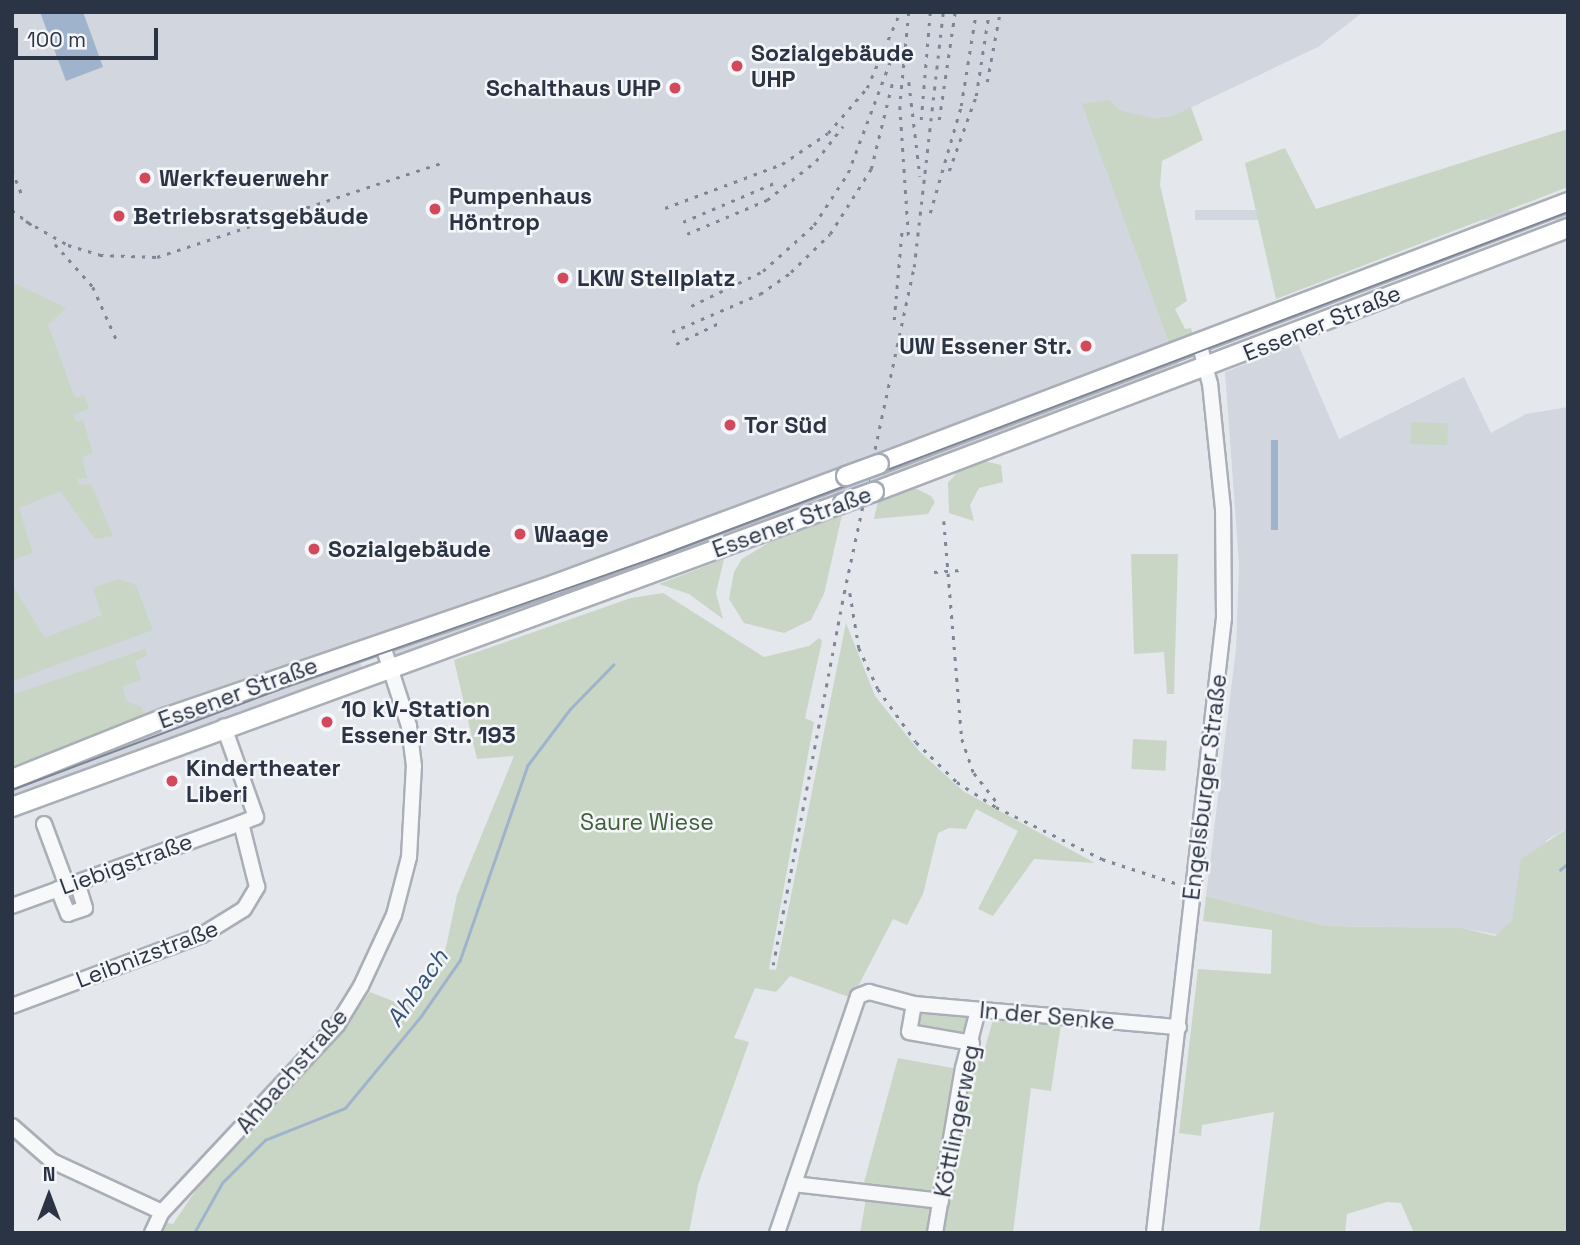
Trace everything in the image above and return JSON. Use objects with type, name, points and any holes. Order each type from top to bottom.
[{"type":"main road","name":"Essener Straße","points":[[12,779],[167,717],[382,643],[879,464],[1568,202]]},
{"type":"main road","name":"Essener Straße","points":[[12,807],[225,733],[390,669],[874,492],[1207,368],[1568,228]]},
{"type":"street","name":"Engelsburger Straße","points":[[1154,1233],[1224,607],[1223,509],[1207,368],[1199,342]]},
{"type":"street","name":"Ahbachstraße","points":[[152,1233],[162,1212],[337,1025],[386,934],[405,876],[414,793],[408,726],[382,643]]},
{"type":"street","points":[[225,733],[256,817],[241,823]]},
{"type":"street","name":"Liebigstraße","points":[[12,906],[241,823]]},
{"type":"street","name":"Leibnizstraße","points":[[12,1006],[202,935],[238,916],[257,887],[241,823]]},
{"type":"street","points":[[44,824],[67,886]]},
{"type":"street","name":"In der Senke","points":[[794,1184],[853,1004],[869,992],[914,1004],[1179,1027]]},
{"type":"street","name":"In der Senke","points":[[914,1004],[909,1032],[972,1044]]},
{"type":"street","name":"Köttlingerweg","points":[[935,1233],[963,1068],[972,1044],[978,1010]]},
{"type":"street","points":[[12,1126],[52,1161],[162,1212]]},
{"type":"street","points":[[777,1233],[794,1184],[941,1201]]},
{"type":"shaded area","points":[[12,12],[1363,12],[1318,47],[1173,116],[1154,118],[1083,105],[1169,343],[583,563],[12,766]]},
{"type":"shaded area","points":[[1195,210],[1568,210],[1568,220],[1195,220]]},
{"type":"shaded area","points":[[1298,344],[1339,439],[1464,377],[1491,433],[1526,414],[1568,407],[1568,828],[1547,840],[1511,925],[1499,935],[1462,928],[1326,926],[1206,896],[1236,649],[1239,564],[1225,372]]},
{"type":"shaded area","points":[[1175,357],[1181,373],[396,657],[394,646]]},
{"type":"shaded area","points":[[359,659],[362,668],[12,798],[12,788],[132,742],[131,738]]},
{"type":"green space","points":[[1109,100],[1121,111],[1154,118],[1173,116],[1191,107],[1203,140],[1162,161],[1160,185],[1187,301],[1175,309],[1185,329],[1191,328],[1193,334],[1169,343],[1082,104]]},
{"type":"green space","points":[[1568,129],[1568,187],[1276,299],[1245,163],[1285,148],[1316,209]]},
{"type":"green space","points":[[12,282],[66,308],[48,325],[75,398],[84,396],[89,408],[73,415],[76,422],[83,420],[93,453],[82,457],[87,478],[77,479],[79,485],[91,484],[113,536],[95,539],[60,491],[19,508],[33,553],[12,560]]},
{"type":"green space","points":[[1411,422],[1448,423],[1447,445],[1410,444]]},
{"type":"green space","points":[[984,461],[1001,465],[1003,482],[979,488],[970,505],[974,521],[949,513],[948,483],[960,469]]},
{"type":"green space","points":[[913,487],[931,496],[935,502],[928,514],[874,519],[878,501]]},
{"type":"green space","points":[[842,515],[824,594],[811,620],[784,633],[744,623],[729,599],[734,572],[742,559],[778,537]]},
{"type":"green space","points":[[1131,554],[1178,554],[1174,694],[1167,694],[1164,652],[1134,654]]},
{"type":"green space","points":[[724,559],[716,593],[723,619],[689,594],[659,584]]},
{"type":"green space","points":[[118,579],[136,585],[153,630],[12,681],[12,585],[45,638],[102,615],[93,588]]},
{"type":"green space","name":"Saure Wiese","points":[[663,593],[764,657],[809,646],[819,638],[822,641],[805,718],[814,722],[769,969],[776,970],[846,623],[875,696],[920,752],[963,791],[1095,863],[1034,859],[993,916],[978,909],[1018,831],[976,809],[966,829],[949,828],[938,833],[923,894],[907,925],[893,919],[852,998],[790,976],[776,992],[755,988],[734,1038],[749,1042],[698,1185],[689,1233],[158,1233],[162,1222],[173,1224],[202,1181],[328,1045],[370,992],[405,1006],[445,952],[457,895],[514,756],[477,759],[454,660],[631,598]]},
{"type":"green space","points":[[145,649],[147,656],[135,661],[141,680],[123,686],[126,701],[141,707],[146,715],[12,766],[12,695]]},
{"type":"green space","points":[[362,668],[364,674],[204,730],[202,726]]},
{"type":"green space","points":[[1133,739],[1167,741],[1165,771],[1131,769]]},
{"type":"green space","points":[[1568,828],[1568,1233],[1414,1233],[1401,1203],[1387,1202],[1347,1214],[1345,1233],[1259,1233],[1274,1112],[1202,1125],[1201,1136],[1179,1133],[1198,969],[1271,974],[1272,930],[1203,921],[1206,896],[1326,926],[1462,928],[1495,936],[1512,921],[1521,859]]},
{"type":"green space","points":[[918,1009],[967,1012],[965,1034],[961,1038],[917,1028]]},
{"type":"green space","points":[[993,1020],[1061,1024],[1051,1091],[1031,1088],[1013,1233],[940,1233],[947,1211],[968,1075],[983,1055]]},
{"type":"green space","points":[[898,1058],[958,1069],[929,1233],[860,1233],[866,1199],[863,1186]]},
{"type":"water","points":[[40,12],[83,12],[103,67],[66,81]]},
{"type":"water","points":[[1271,440],[1278,440],[1278,530],[1271,530]]},
{"type":"waterway","name":"Ahbach","points":[[194,1233],[222,1183],[265,1140],[345,1108],[421,1016],[460,960],[527,766],[570,709],[613,665]]},
{"type":"waterway","points":[[1560,870],[1568,863]]},
{"type":"tram line","points":[[12,790],[280,689],[668,553],[1568,212]]},
{"type":"railway","points":[[665,208],[782,164],[828,133],[867,88],[900,12]]},
{"type":"railway","points":[[909,12],[900,106],[909,242]]},
{"type":"railway","points":[[921,120],[930,12]]},
{"type":"railway","points":[[773,965],[844,593],[914,267],[943,12]]},
{"type":"railway","points":[[939,120],[955,12]]},
{"type":"railway","points":[[930,213],[961,106],[976,12]]},
{"type":"railway","points":[[949,171],[976,96],[989,12]]},
{"type":"railway","points":[[987,82],[1000,12]]},
{"type":"railway","points":[[691,306],[763,271],[814,225],[848,173],[896,46]]},
{"type":"railway","points":[[909,82],[920,176]]},
{"type":"railway","points":[[672,332],[760,294],[791,272],[830,234],[871,169],[892,84]]},
{"type":"railway","points":[[687,234],[767,200],[816,161],[843,126]]},
{"type":"railway","points":[[26,221],[68,245],[100,255],[157,257],[444,162]]},
{"type":"railway","points":[[12,170],[22,195]]},
{"type":"railway","points":[[683,222],[777,182]]},
{"type":"railway","points":[[12,210],[33,226]]},
{"type":"railway","points":[[894,320],[902,229]]},
{"type":"railway","points":[[55,244],[93,287],[118,343]]},
{"type":"railway","points":[[676,344],[719,323]]},
{"type":"railway","points":[[944,521],[962,739],[974,773],[996,801]]},
{"type":"railway","points":[[934,572],[961,570]]},
{"type":"railway","points":[[850,593],[859,648],[878,689],[916,742],[957,782],[996,807],[1102,859],[1175,883]]},
{"type":"place","name":"Sozialgebäude UHP","points":[[737,66]]},
{"type":"place","name":"Schalthaus UHP","points":[[675,88]]},
{"type":"place","name":"Werkfeuerwehr","points":[[145,178]]},
{"type":"place","name":"Pumpenhaus Höntrop","points":[[435,209]]},
{"type":"place","name":"Betriebsratsgebäude","points":[[119,216]]},
{"type":"place","name":"LKW Stellplatz","points":[[563,278]]},
{"type":"place","name":"UW Essener Str.","points":[[1086,346]]},
{"type":"place","name":"Tor Süd","points":[[730,425]]},
{"type":"place","name":"Waage","points":[[520,534]]},
{"type":"place","name":"Sozialgebäude","points":[[314,549]]},
{"type":"place","name":"10 kV-Station Essener Str. 193","points":[[327,722]]},
{"type":"place","name":"Kindertheater Liberi","points":[[172,781]]}]
